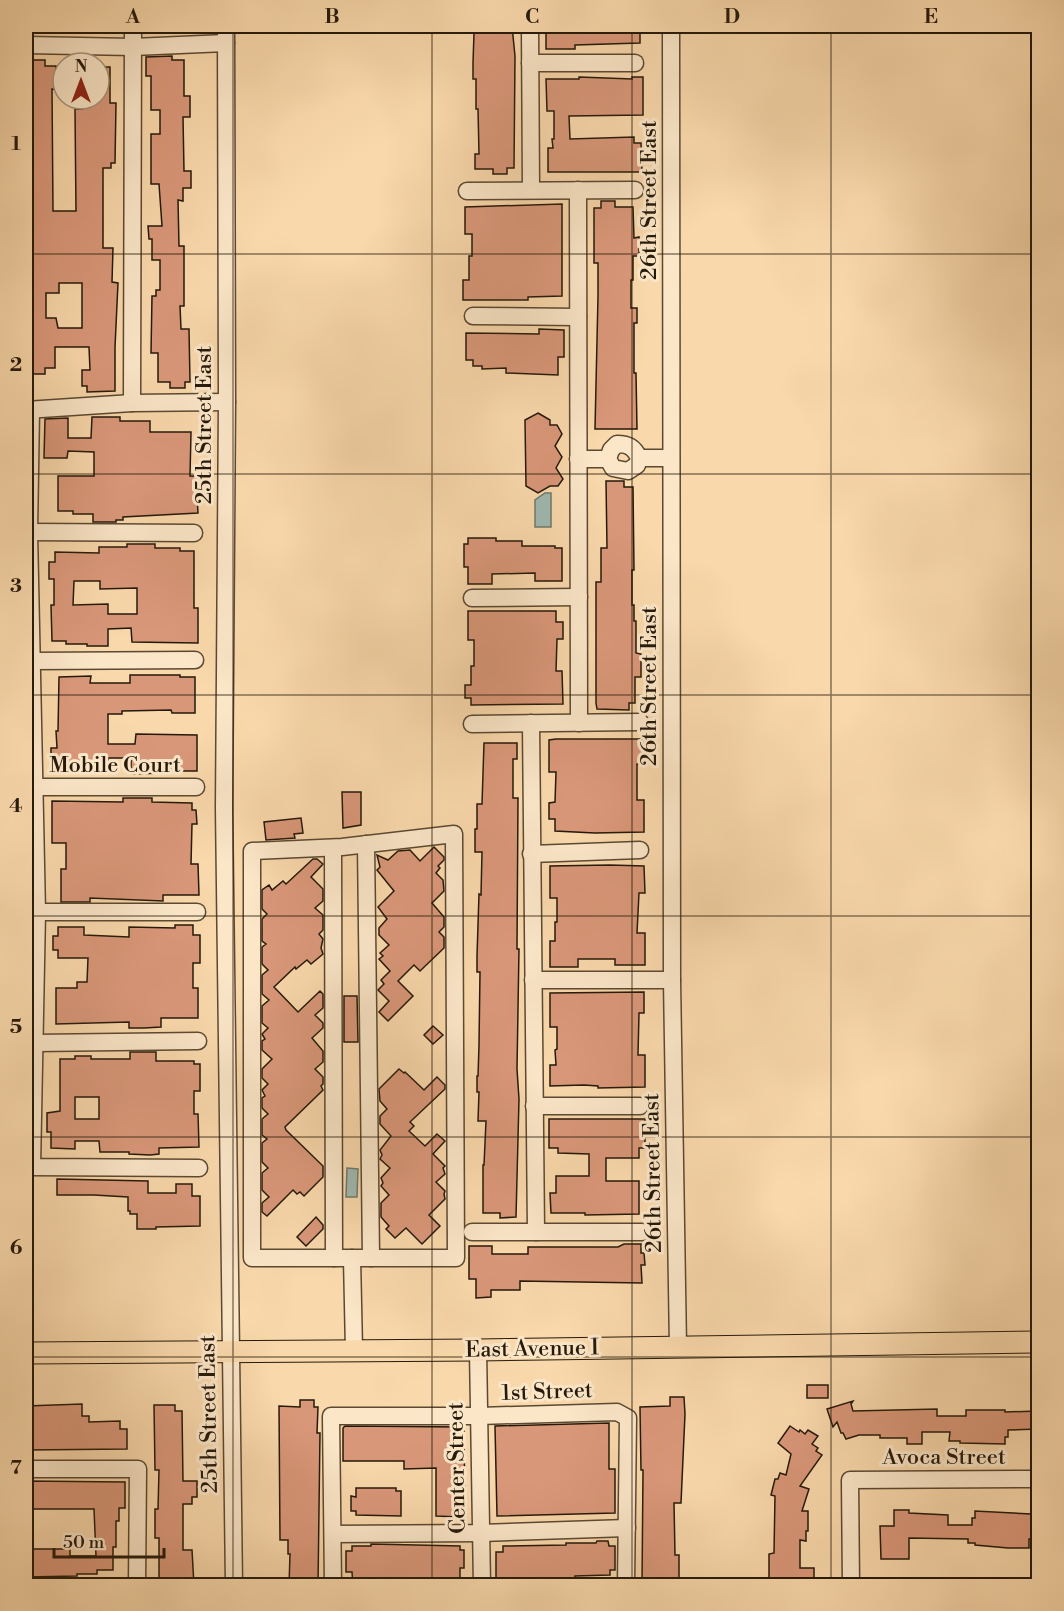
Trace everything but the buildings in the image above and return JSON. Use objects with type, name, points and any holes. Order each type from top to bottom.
[{"type":"main road","name":"East Avenue I","points":[[26,1353],[478,1350],[1038,1342]]},
{"type":"street","points":[[132,403],[133,26]]},
{"type":"street","name":"25th Street East","points":[[226,26],[227,402],[224,808],[234,1586]]},
{"type":"street","points":[[530,26],[531,190]]},
{"type":"street","name":"26th Street East","points":[[671,26],[672,980],[678,1347]]},
{"type":"street","points":[[26,45],[133,47],[226,43]]},
{"type":"street","points":[[530,63],[635,63]]},
{"type":"street","points":[[578,190],[579,723]]},
{"type":"street","points":[[467,191],[635,190]]},
{"type":"street","points":[[473,316],[578,317]]},
{"type":"street","points":[[199,1168],[32,1167],[37,912],[28,410],[132,403],[227,402]]},
{"type":"street","points":[[579,459],[608,459],[611,450],[617,444],[627,444],[636,450],[639,458],[671,458]]},
{"type":"street","points":[[29,532],[194,533]]},
{"type":"street","points":[[472,598],[579,597]]},
{"type":"street","points":[[32,661],[195,660]]},
{"type":"street","points":[[472,724],[640,722]]},
{"type":"street","points":[[531,723],[536,1233]]},
{"type":"street","name":"Mobile Court","points":[[34,788],[196,787]]},
{"type":"street","points":[[454,834],[456,1258],[252,1258],[252,851],[333,848],[454,834]]},
{"type":"street","points":[[366,844],[371,1258]]},
{"type":"street","points":[[333,848],[334,1258]]},
{"type":"street","points":[[531,854],[640,850]]},
{"type":"street","points":[[37,912],[197,912]]},
{"type":"street","points":[[533,980],[672,980]]},
{"type":"street","points":[[36,1043],[198,1041]]},
{"type":"street","points":[[534,1106],[640,1106]]},
{"type":"street","points":[[472,1233],[642,1232]]},
{"type":"street","points":[[352,1258],[354,1350]]},
{"type":"street","name":"Center Street","points":[[478,1350],[482,1586]]},
{"type":"street","name":"1st Street","points":[[333,1534],[331,1416],[479,1416],[617,1412],[627,1418],[627,1528]]},
{"type":"street","points":[[26,1469],[138,1469],[137,1586]]},
{"type":"street","name":"Avoca Street","points":[[851,1586],[850,1480],[1038,1479]]},
{"type":"street","points":[[333,1586],[333,1534],[481,1533],[627,1528],[626,1586]]},
{"type":"water","points":[[545,493],[551,493],[551,527],[535,527],[535,500]]},
{"type":"water","points":[[347,1168],[358,1169],[357,1197],[346,1197]]}]
